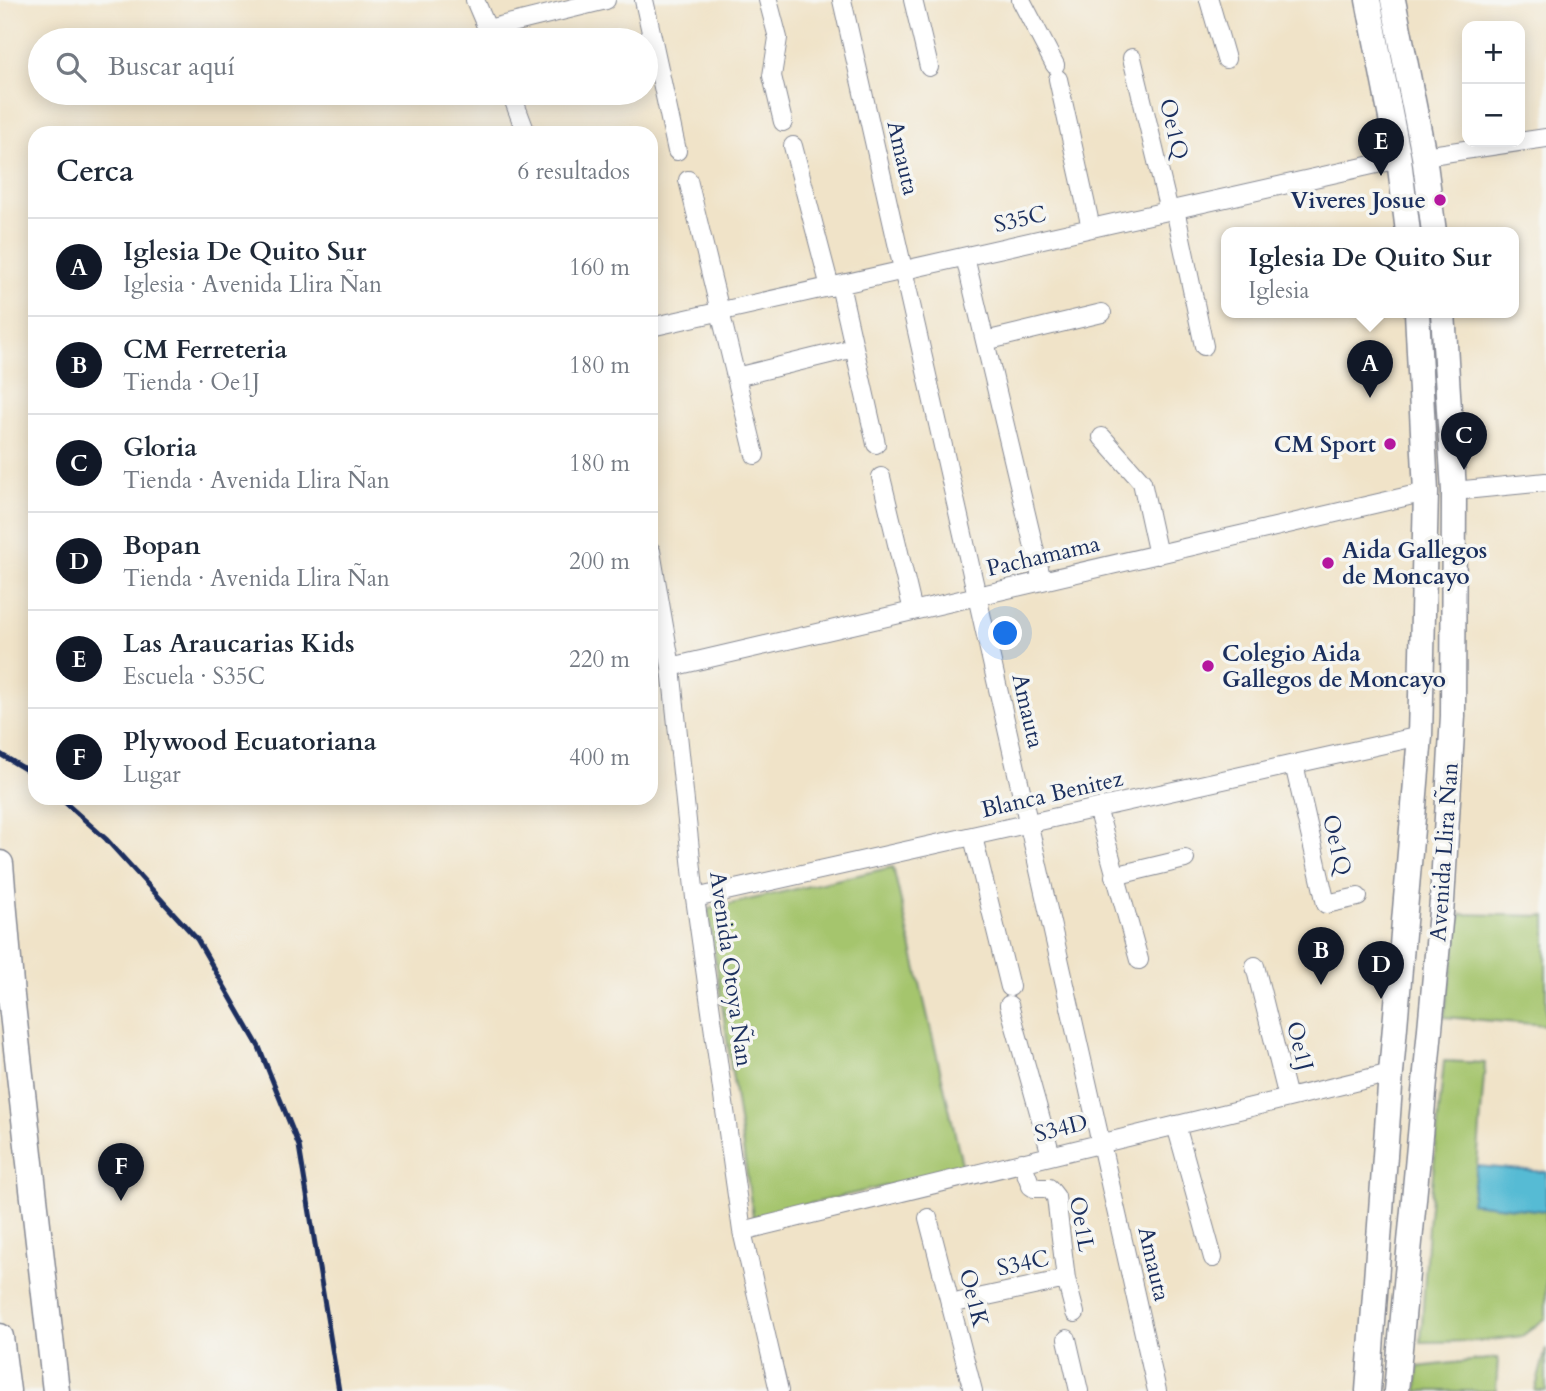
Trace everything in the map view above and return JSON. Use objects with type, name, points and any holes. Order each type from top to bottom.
[{"type":"main road","points":[[0,864],[11,996],[56,1391]]},
{"type":"main road","points":[[0,1337],[6,1391]]},
{"type":"street","points":[[475,0],[487,28]]},
{"type":"street","points":[[510,28],[606,0]]},
{"type":"street","points":[[644,0],[650,28]]},
{"type":"street","points":[[768,0],[778,38],[772,76],[783,122]]},
{"type":"street","name":"Amauta","points":[[842,0],[1157,1391]]},
{"type":"street","points":[[913,0],[929,67]]},
{"type":"street","points":[[1021,0],[1057,72],[1091,228]]},
{"type":"street","points":[[1209,0],[1226,59]]},
{"type":"street","points":[[1368,0],[1399,159],[1407,227]]},
{"type":"street","points":[[1393,0],[1424,156],[1432,227]]},
{"type":"street","name":"Oe1Q","points":[[1132,58],[1204,346]]},
{"type":"street","points":[[658,64],[677,151]]},
{"type":"street","points":[[516,105],[523,126]]},
{"type":"street","points":[[1424,156],[1546,138]]},
{"type":"street","points":[[793,146],[854,348],[876,444]]},
{"type":"street","name":"S35C","points":[[658,325],[1399,159]]},
{"type":"street","points":[[688,180],[755,456]]},
{"type":"street","points":[[965,257],[1042,581]]},
{"type":"street","points":[[985,341],[1102,313]]},
{"type":"street","name":"Avenida Llira Ñan","points":[[1368,1391],[1391,1073],[1420,736],[1426,492],[1418,318]]},
{"type":"street","name":"Avenida Llira Ñan","points":[[1396,1391],[1442,901],[1453,716],[1454,491],[1443,318]]},
{"type":"street","points":[[736,377],[854,348]]},
{"type":"street","points":[[1102,438],[1142,482],[1158,555]]},
{"type":"street","points":[[881,477],[913,611]]},
{"type":"street","points":[[1454,491],[1546,482]]},
{"type":"street","name":"Pachamama","points":[[671,667],[1426,492]]},
{"type":"street","name":"Avenida Otoya Ñan","points":[[658,592],[671,667],[695,898],[742,1231],[779,1391]]},
{"type":"street","name":"Blanca Benitez","points":[[695,898],[1420,736]]},
{"type":"street","name":"Oe1Q","points":[[1294,764],[1326,904],[1358,897]]},
{"type":"street","points":[[1097,808],[1139,960]]},
{"type":"street","points":[[973,837],[1009,996],[1051,1155]]},
{"type":"street","points":[[1114,876],[1185,859]]},
{"type":"street","name":"Oe1J","points":[[1255,966],[1288,1098]]},
{"type":"street","name":"S34D","points":[[742,1231],[1391,1073]]},
{"type":"street","points":[[1176,1125],[1213,1258]]},
{"type":"street","name":"Oe1L","points":[[1022,1162],[1031,1186],[1049,1188],[1056,1197],[1066,1279],[1075,1313]]},
{"type":"street","name":"Oe1K","points":[[928,1218],[973,1391]]},
{"type":"street","name":"S34C","points":[[950,1304],[1066,1279]]},
{"type":"street","points":[[1066,1339],[1079,1391]]},
{"type":"green space","points":[[893,867],[963,1168],[753,1217],[708,909]]},
{"type":"green space","points":[[1461,914],[1546,916],[1546,1025],[1444,1017]]},
{"type":"green space","points":[[1444,1061],[1485,1063],[1477,1166],[1471,1203],[1546,1211],[1546,1318],[1522,1336],[1484,1341],[1421,1342],[1428,1226]]},
{"type":"green space","points":[[1546,1349],[1546,1391],[1535,1391]]},
{"type":"green space","points":[[1498,1358],[1496,1391],[1417,1391],[1418,1367]]},
{"type":"water","points":[[1477,1166],[1546,1172],[1546,1211],[1471,1203]]},
{"type":"railway","points":[[0,754],[28,771]]},
{"type":"railway","points":[[68,805],[106,839],[197,939],[259,1047],[299,1146],[339,1391]]},
{"type":"place","name":"Las Araucarias Kids","points":[[1381,176]]},
{"type":"place","name":"Viveres Josue","points":[[1440,200]]},
{"type":"place","name":"Iglesia De Quito Sur","points":[[1370,398]]},
{"type":"place","name":"CM Sport","points":[[1390,444]]},
{"type":"place","name":"Gloria","points":[[1464,470]]},
{"type":"place","name":"Aida Gallegos de Moncayo","points":[[1328,563]]},
{"type":"place","name":"Colegio Aida Gallegos de Moncayo","points":[[1208,666]]},
{"type":"place","name":"CM Ferreteria","points":[[1321,985]]},
{"type":"place","name":"Bopan","points":[[1381,999]]},
{"type":"place","name":"Plywood Ecuatoriana","points":[[121,1201]]}]
